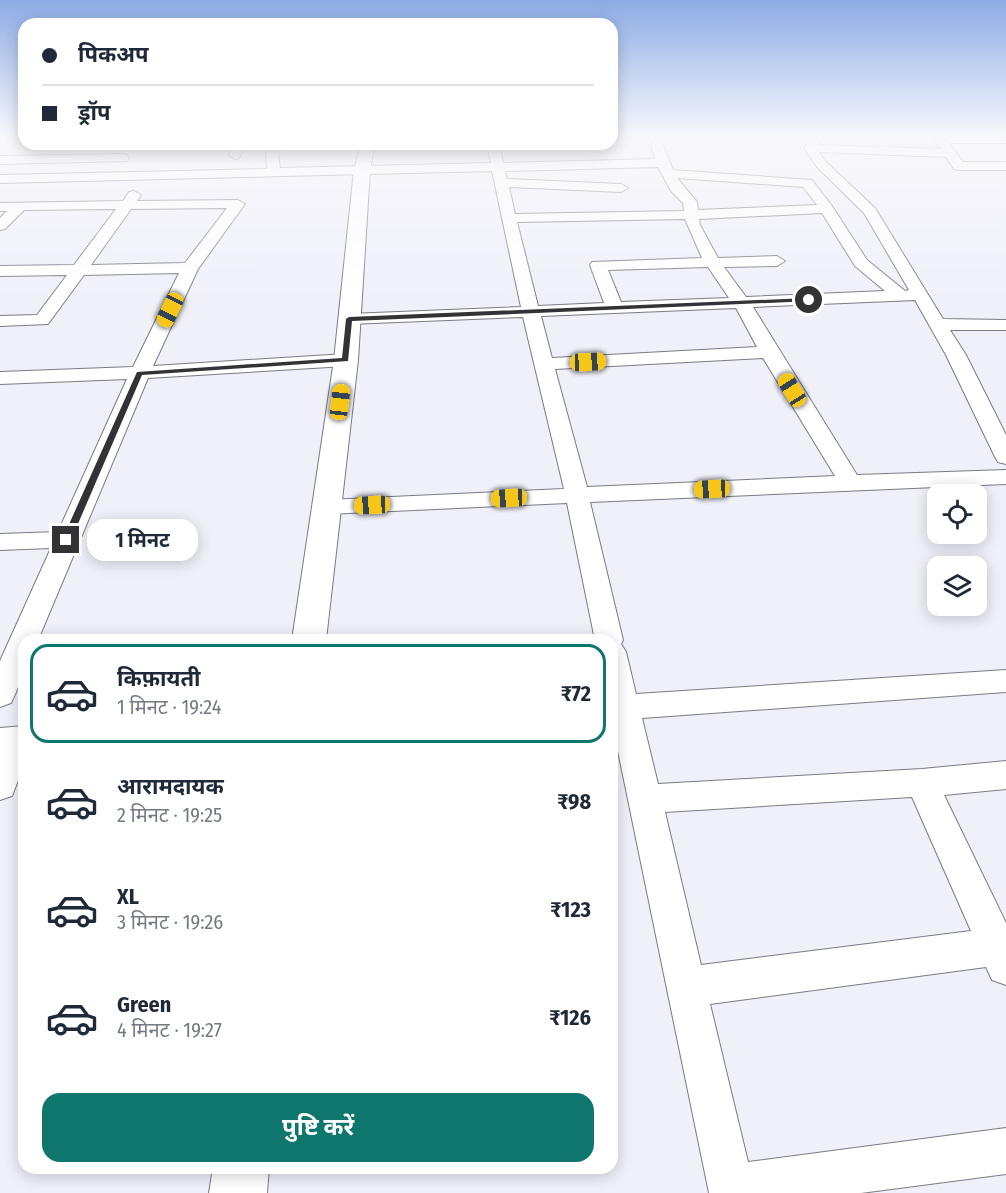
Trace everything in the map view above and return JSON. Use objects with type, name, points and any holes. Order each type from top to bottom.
[{"type":"street","points":[[0,321],[42,320],[136,191]]},
{"type":"street","points":[[310,634],[346,360],[360,191]]},
{"type":"street","points":[[503,191],[530,311],[577,495],[608,634]]},
{"type":"street","points":[[560,191],[630,209],[691,215],[827,209]]},
{"type":"street","points":[[621,191],[630,209]]},
{"type":"street","points":[[679,191],[690,202],[693,225],[712,262],[741,302],[769,352],[850,482]]},
{"type":"street","points":[[759,191],[774,212]]},
{"type":"street","points":[[813,191],[861,263],[901,296]]},
{"type":"street","points":[[849,191],[870,211],[956,355],[1006,457]]},
{"type":"street","points":[[0,207],[238,204],[190,268],[140,373],[26,634]]},
{"type":"street","points":[[0,226],[20,206]]},
{"type":"street","points":[[509,218],[630,209]]},
{"type":"street","points":[[736,213],[746,228]]},
{"type":"street","points":[[615,308],[598,265],[777,261]]},
{"type":"street","points":[[0,271],[190,268]]},
{"type":"street","points":[[349,319],[920,295]]},
{"type":"street","points":[[937,324],[1006,325]]},
{"type":"street","points":[[543,364],[769,352]]},
{"type":"street","points":[[0,378],[140,373],[346,360]]},
{"type":"street","points":[[327,507],[850,482],[1006,477]]},
{"type":"street","points":[[0,542],[66,540]]},
{"type":"street","points":[[0,695],[18,653]]},
{"type":"street","points":[[618,680],[731,1190],[1006,1151]]},
{"type":"street","points":[[624,707],[1006,681]]},
{"type":"street","points":[[0,786],[13,743]]},
{"type":"street","points":[[644,799],[922,783],[1006,775]]},
{"type":"street","points":[[687,987],[1001,957],[922,783]]},
{"type":"street","points":[[238,1193],[241,1174]]},
{"type":"route","points":[[66,540],[140,373],[346,360],[349,319],[809,300]]}]
